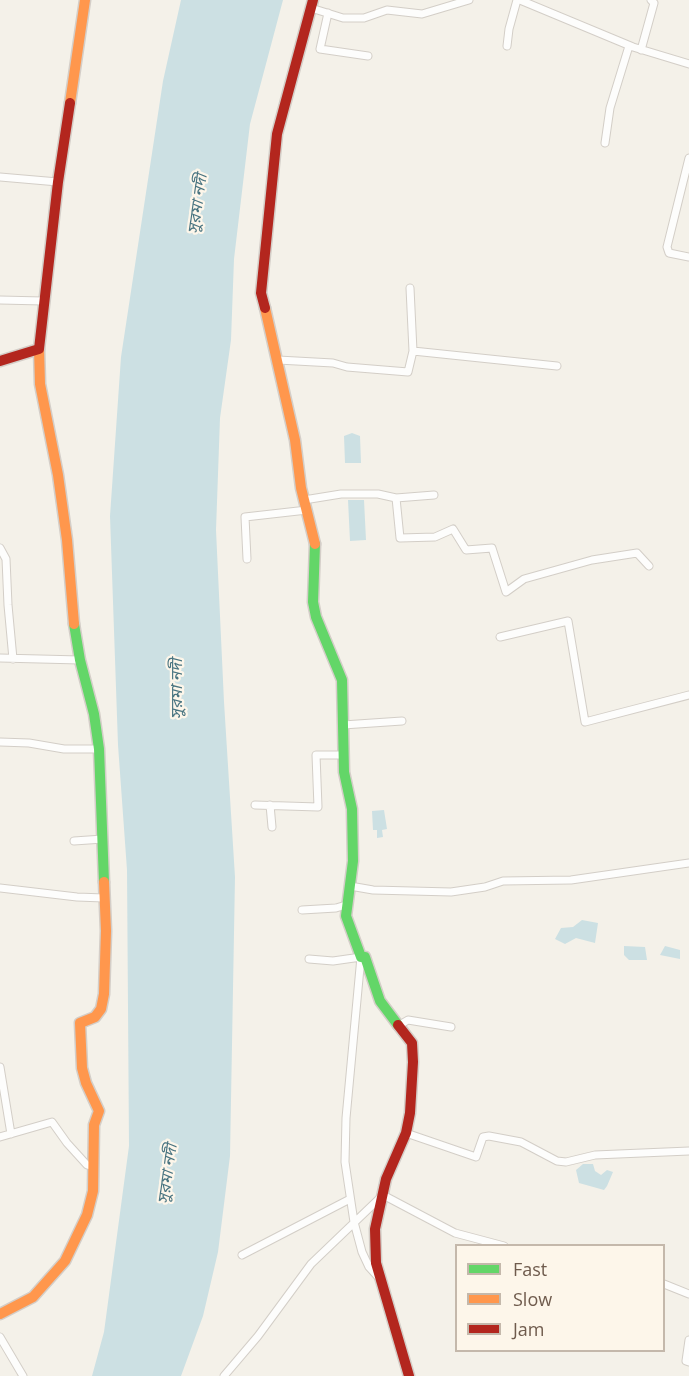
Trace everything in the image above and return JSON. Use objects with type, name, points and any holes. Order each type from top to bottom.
[{"type":"street","points":[[0,1314],[33,1298],[65,1260],[87,1215],[93,1191],[94,1125],[99,1111],[82,1068],[80,1023],[95,1017],[101,1009],[102,1002],[106,931],[99,749],[94,714],[80,660],[73,618],[67,540],[58,475],[40,384],[39,349],[58,182],[85,0]]},
{"type":"street","points":[[381,1280],[369,1267],[362,1252],[354,1222],[345,1162],[346,1118],[361,957],[346,916],[353,861],[352,809],[344,772],[342,680],[319,628],[313,602],[315,546],[301,488],[295,440],[278,360],[261,293],[262,267],[277,134],[312,4],[328,14],[343,18],[364,18],[387,10],[422,15],[469,0]]},
{"type":"street","points":[[507,46],[509,29],[518,0],[629,46],[689,64]]},
{"type":"street","points":[[641,50],[654,2],[651,0]]},
{"type":"street","points":[[328,14],[320,49],[368,56]]},
{"type":"street","points":[[605,142],[610,108],[629,46]]},
{"type":"street","points":[[689,158],[667,248],[669,253],[689,257]]},
{"type":"street","points":[[0,177],[58,182]]},
{"type":"street","points":[[278,360],[333,363],[347,367],[408,372],[413,351],[410,288]]},
{"type":"street","points":[[0,300],[43,301]]},
{"type":"street","points":[[0,361],[39,349]]},
{"type":"street","points":[[413,351],[558,366]]},
{"type":"street","points":[[247,558],[245,517],[305,505],[341,494],[378,494],[396,498],[434,495]]},
{"type":"street","points":[[396,498],[400,538],[435,537],[453,529],[466,550],[492,548],[506,592],[524,579],[592,560],[637,553],[649,566]]},
{"type":"street","points":[[0,548],[6,559],[13,659]]},
{"type":"street","points":[[500,637],[568,621],[585,722],[689,695]]},
{"type":"street","points":[[0,658],[80,660]]},
{"type":"street","points":[[343,725],[402,721]]},
{"type":"street","points":[[0,742],[29,743],[63,749],[99,749]]},
{"type":"street","points":[[255,805],[318,807],[316,755],[343,755]]},
{"type":"street","points":[[270,805],[272,827]]},
{"type":"street","points":[[74,841],[104,839]]},
{"type":"street","points":[[350,886],[373,890],[451,892],[485,887],[503,881],[571,880],[689,863]]},
{"type":"street","points":[[0,888],[77,897],[104,897]]},
{"type":"street","points":[[302,910],[336,908],[346,905]]},
{"type":"street","points":[[309,959],[333,961],[365,957],[380,1001],[411,1043],[412,1082],[406,1133],[386,1179],[375,1229],[376,1263],[409,1376]]},
{"type":"street","points":[[398,1026],[408,1020],[451,1027]]},
{"type":"street","points":[[0,1067],[11,1134]]},
{"type":"street","points":[[0,1137],[52,1122],[87,1165],[94,1167]]},
{"type":"street","points":[[406,1133],[476,1157],[483,1137],[489,1136],[521,1142],[557,1161],[566,1162],[595,1155],[689,1151]]},
{"type":"street","points":[[225,1376],[258,1336],[311,1264],[383,1195]]},
{"type":"street","points":[[383,1195],[455,1233],[500,1244]]},
{"type":"street","points":[[242,1255],[350,1199]]},
{"type":"street","points":[[665,1285],[689,1294]]},
{"type":"street","points":[[0,1337],[23,1376]]},
{"type":"street","points":[[689,1340],[686,1361],[689,1362]]},
{"type":"water","name":"সুরমা নদী","points":[[181,0],[283,0],[250,124],[234,259],[231,340],[220,418],[216,530],[235,877],[230,1156],[218,1252],[203,1316],[181,1376],[92,1376],[104,1332],[129,1146],[127,870],[118,745],[110,516],[121,357],[163,81]]},
{"type":"water","points":[[352,433],[360,436],[361,463],[345,463],[344,436]]},
{"type":"water","points":[[348,500],[364,500],[366,540],[350,541]]},
{"type":"water","points":[[384,810],[387,829],[382,830],[383,837],[377,838],[377,830],[373,830],[372,811]]},
{"type":"water","points":[[582,920],[598,923],[595,943],[576,938],[565,944],[555,939],[561,928],[573,927]]},
{"type":"water","points":[[624,946],[645,947],[647,960],[629,960],[624,955]]},
{"type":"water","points":[[665,946],[680,950],[680,959],[660,955]]},
{"type":"water","points":[[583,1164],[593,1164],[595,1171],[601,1175],[607,1170],[613,1172],[604,1190],[579,1183],[576,1170]]},
{"type":"traffic: fast","points":[[315,544],[313,602],[316,617],[342,680],[344,772],[352,809],[353,861],[346,916],[361,957],[365,957],[380,1001],[398,1025]]},
{"type":"traffic: fast","points":[[74,624],[80,660],[94,714],[99,749],[104,882]]},
{"type":"traffic: slow","points":[[70,103],[85,0]]},
{"type":"traffic: slow","points":[[265,308],[295,440],[301,488],[315,544]]},
{"type":"traffic: slow","points":[[39,349],[40,384],[58,475],[67,540],[74,624]]},
{"type":"traffic: slow","points":[[0,1314],[33,1297],[65,1261],[87,1215],[93,1191],[94,1125],[99,1111],[82,1068],[80,1023],[95,1017],[101,1009],[104,994],[106,931],[104,882]]},
{"type":"traffic: jam","points":[[265,308],[261,293],[277,134],[313,0]]},
{"type":"traffic: jam","points":[[0,361],[39,349],[58,182],[70,103]]},
{"type":"traffic: jam","points":[[398,1025],[412,1043],[410,1113],[406,1133],[386,1179],[375,1229],[376,1263],[409,1376]]}]
